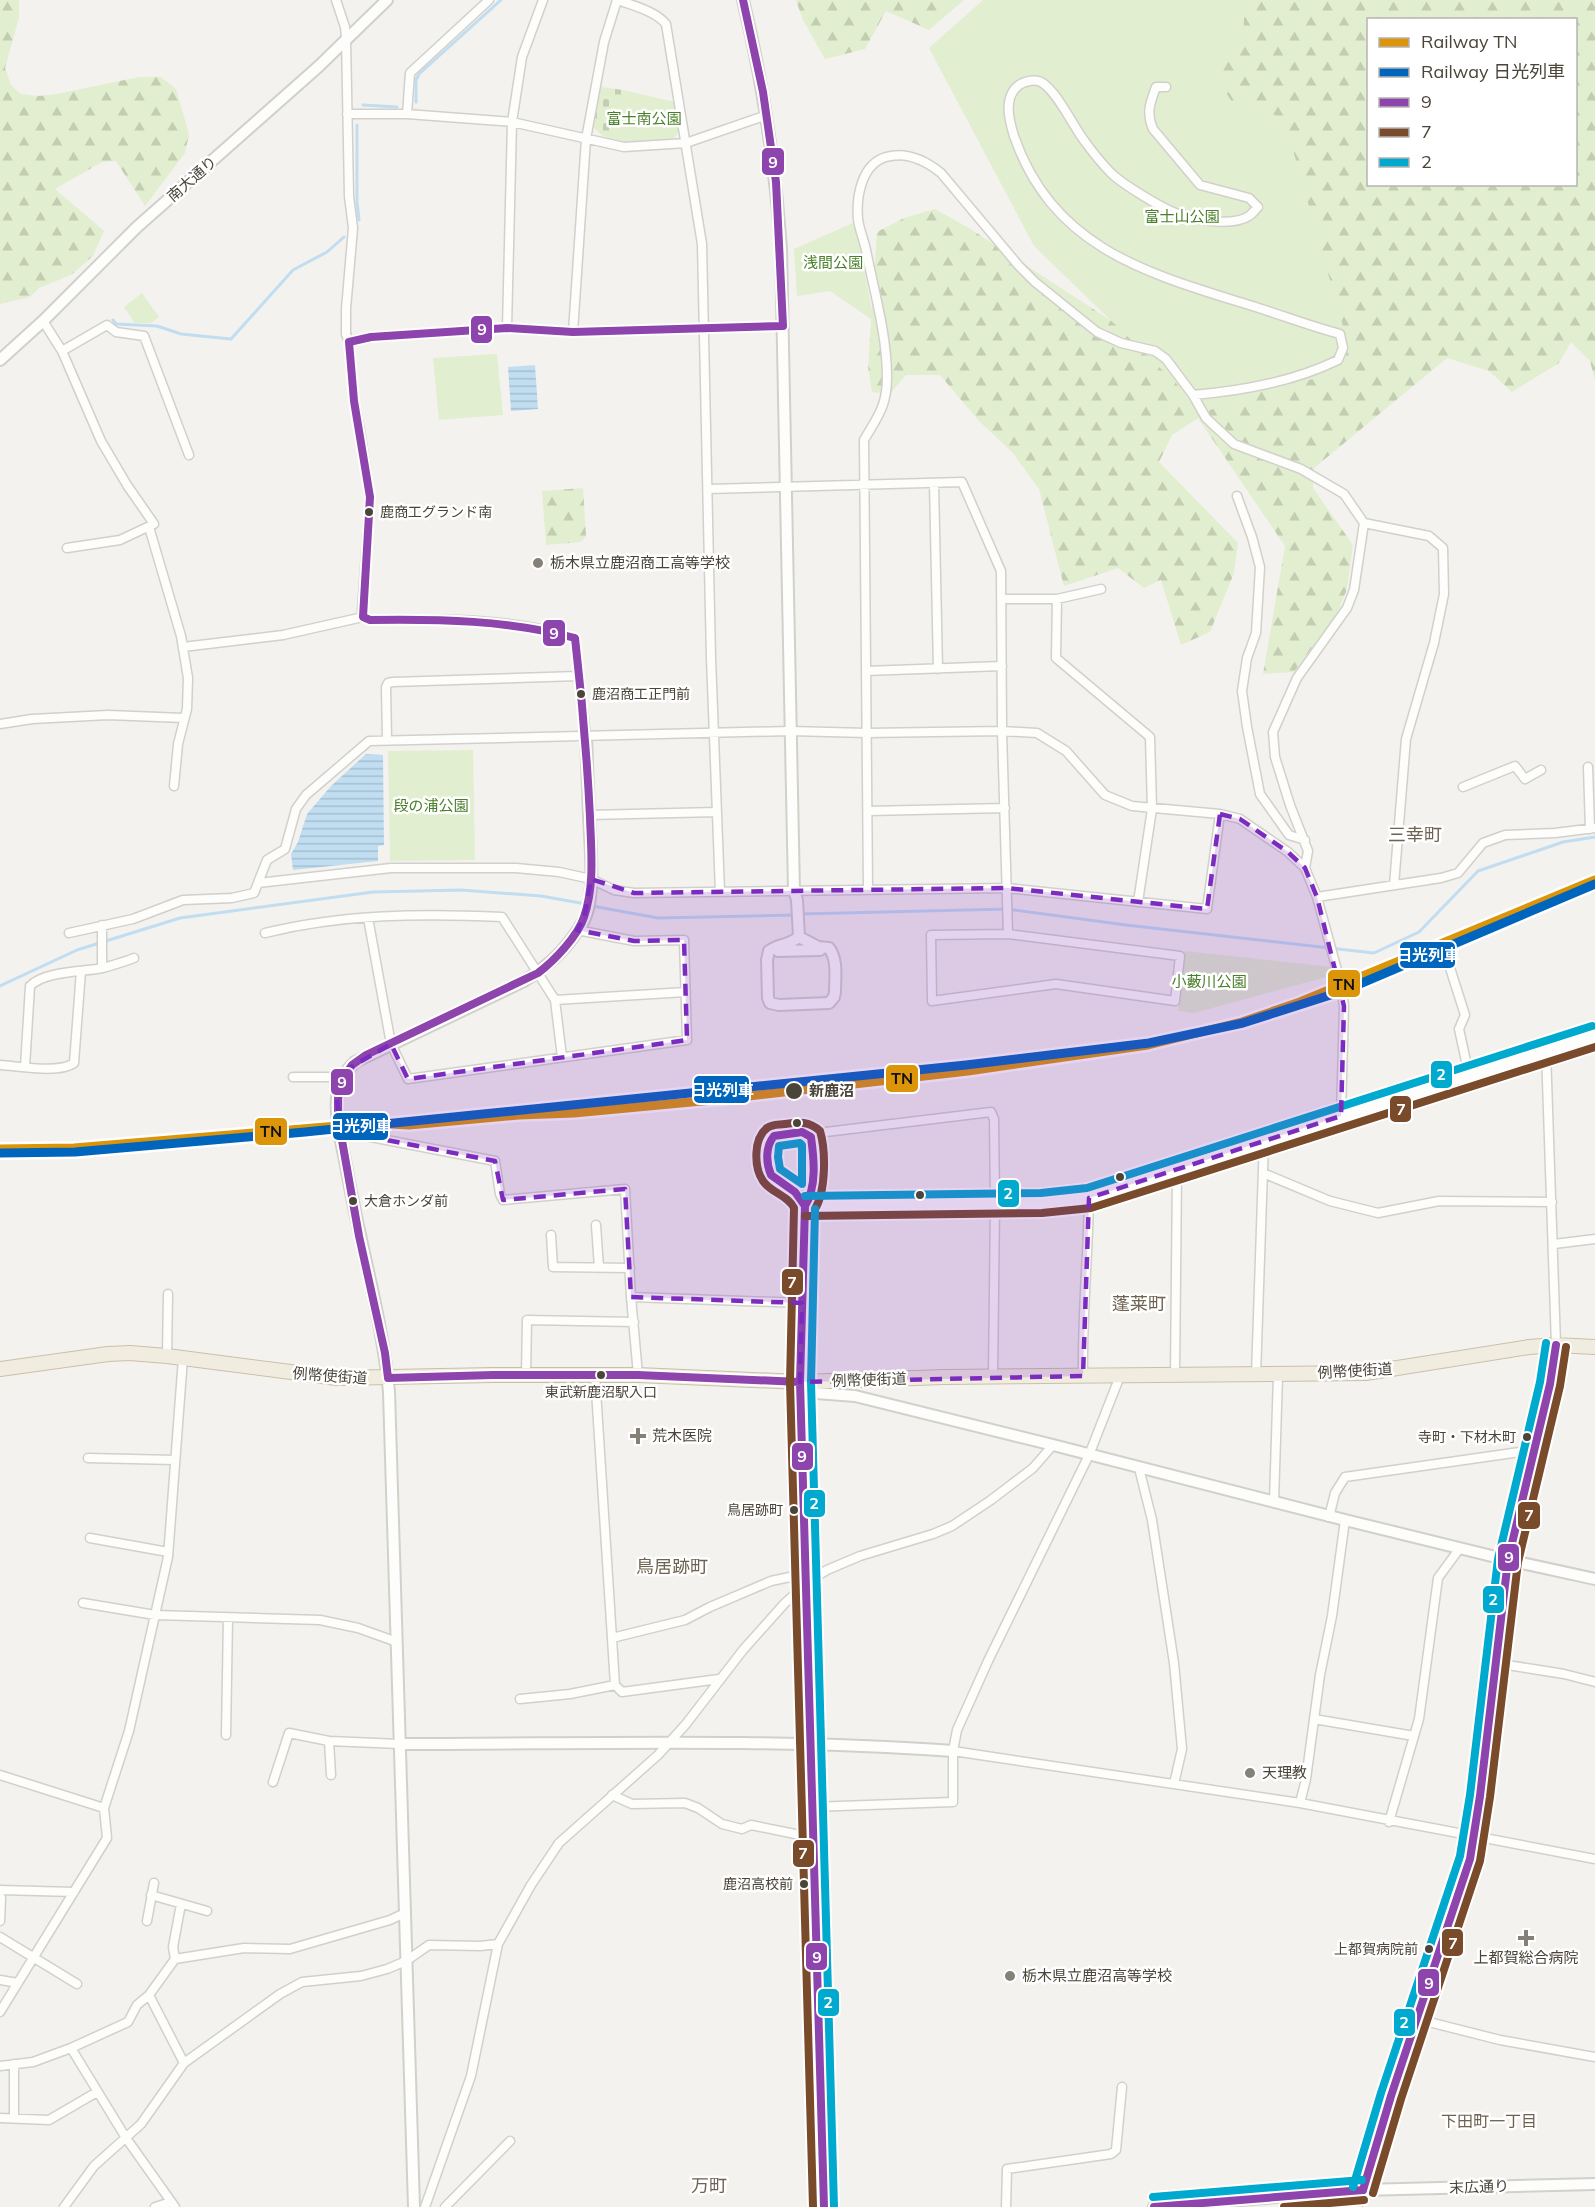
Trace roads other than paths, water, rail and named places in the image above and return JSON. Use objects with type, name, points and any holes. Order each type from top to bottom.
[{"type":"highway","name":"例幣使街道","points":[[0,1369],[108,1354],[167,1356],[337,1378],[638,1375],[800,1382],[993,1377],[1278,1375],[1384,1371],[1556,1345],[1595,1347]]},
{"type":"highway","points":[[1354,2207],[1363,2190],[1470,1859],[1475,1836],[1508,1560],[1550,1384],[1556,1345]]},
{"type":"main road","points":[[800,1382],[805,1206]]},
{"type":"street","points":[[336,0],[345,27],[346,38],[349,196],[353,228],[346,334],[349,342],[354,401],[369,497],[363,617]]},
{"type":"street","name":"南大通り","points":[[0,360],[43,321],[137,227],[293,90],[387,0]]},
{"type":"street","points":[[407,114],[410,73],[489,0]]},
{"type":"street","points":[[507,328],[512,122],[522,57],[543,0]]},
{"type":"street","points":[[573,332],[586,139],[604,42],[617,0],[651,13],[666,24],[702,244],[711,658],[716,734],[720,892]]},
{"type":"street","points":[[743,0],[767,115],[776,182],[783,327],[790,731],[799,931],[814,946],[831,950]]},
{"type":"street","points":[[1166,87],[1156,87],[1148,107],[1149,120],[1153,129],[1200,185],[1249,198],[1258,207],[1248,217],[1230,222],[1208,221],[1177,214],[1148,197],[1114,175],[1085,142],[1044,84],[1037,81],[1020,84],[1013,91],[1009,100],[1009,121],[1021,154],[1038,187],[1059,214],[1096,245],[1141,268],[1218,296],[1340,334],[1343,348],[1338,360],[1318,369],[1259,385],[1193,394]]},
{"type":"street","points":[[347,114],[407,114],[512,122],[624,147],[686,142],[767,115]]},
{"type":"street","points":[[868,889],[864,440],[886,399],[887,374],[882,328],[858,218],[862,181],[867,170],[882,158],[893,155],[908,156],[929,164],[963,198],[990,233],[1035,282],[1097,332],[1121,343],[1155,351],[1166,358],[1193,394],[1206,418],[1234,444],[1301,469],[1344,494],[1364,523],[1354,591],[1347,608],[1297,678],[1273,732],[1275,757],[1308,851],[1305,868]]},
{"type":"street","points":[[43,321],[62,351],[101,441],[154,524],[120,540],[67,548]]},
{"type":"street","points":[[62,351],[107,325],[116,332],[144,336],[189,455]]},
{"type":"street","points":[[349,342],[371,337],[507,328],[573,332],[705,327],[783,327]]},
{"type":"street","points":[[708,489],[962,482],[1001,571],[1002,730],[1008,934]]},
{"type":"street","points":[[934,483],[938,669]]},
{"type":"street","points":[[1237,496],[1260,567],[1256,633],[1247,658],[1242,691],[1260,794],[1289,835],[1305,840]]},
{"type":"street","points":[[1364,523],[1429,536],[1443,548],[1444,594],[1434,643],[1406,739],[1394,885]]},
{"type":"street","points":[[149,527],[183,647],[188,678],[187,709],[178,744],[174,786]]},
{"type":"street","points":[[1001,599],[1057,599],[1101,589]]},
{"type":"street","points":[[1057,599],[1056,658],[1150,737],[1152,809],[1138,902]]},
{"type":"street","points":[[183,647],[283,635],[363,617],[369,620],[499,622],[552,631],[575,638],[586,737],[589,815],[591,879],[584,919],[557,958],[538,973],[355,1062],[342,1077],[338,1098],[340,1131],[351,1193],[386,1353],[388,1378],[414,2207]]},
{"type":"street","points":[[866,671],[1002,666]]},
{"type":"street","points":[[387,739],[388,683],[578,676]]},
{"type":"street","points":[[0,724],[32,719],[108,715],[184,718]]},
{"type":"street","points":[[69,933],[102,929],[183,900],[232,898],[254,893],[267,860],[285,849],[296,809],[306,795],[369,741],[790,731],[867,733],[1002,730],[1037,734],[1066,751],[1105,795],[1132,806],[1220,814],[1239,819],[1288,852],[1305,868],[1317,897],[1340,981],[1344,1006],[1341,1116]]},
{"type":"street","points":[[1463,787],[1515,766],[1525,779],[1541,770]]},
{"type":"street","points":[[1317,897],[1441,878],[1458,873],[1483,843],[1505,835],[1592,829],[1588,767]]},
{"type":"street","points":[[868,811],[1005,808]]},
{"type":"street","points":[[589,815],[717,812]]},
{"type":"street","points":[[258,883],[391,868],[516,868],[559,872],[591,879],[614,890],[634,893],[720,892],[796,895],[868,889],[1007,888],[1207,909],[1220,814]]},
{"type":"street","points":[[265,933],[318,923],[368,918],[444,914],[502,917],[555,1000],[562,1057]]},
{"type":"street","points":[[368,918],[391,1044],[408,1079],[687,1040],[684,940],[634,941],[577,930]]},
{"type":"street","points":[[102,929],[102,964]]},
{"type":"street","points":[[799,931],[787,944],[774,947],[769,951],[767,993],[770,1003],[825,1005],[831,1001],[835,992],[835,960],[831,950]]},
{"type":"street","points":[[1008,934],[1180,956],[1175,1001],[1056,984],[932,1001],[931,935],[1008,934]]},
{"type":"street","points":[[767,960],[780,951],[831,950]]},
{"type":"street","points":[[25,1067],[30,986],[34,982],[134,958]]},
{"type":"street","points":[[1450,969],[1465,1015],[1459,1029],[1469,1075]]},
{"type":"street","points":[[0,1065],[45,1069],[70,1066],[74,1063],[81,970]]},
{"type":"street","points":[[555,1000],[686,992]]},
{"type":"street","points":[[805,1206],[995,1204],[1056,1202],[1089,1197],[1177,1171],[1264,1140],[1595,1036]]},
{"type":"street","points":[[1546,1051],[1556,1345]]},
{"type":"street","points":[[293,1077],[342,1077]]},
{"type":"street","points":[[805,1206],[793,1189],[778,1183],[769,1174],[768,1145],[771,1138],[778,1134],[802,1132],[811,1137],[826,1132],[991,1113],[994,1119],[995,1204],[993,1377]]},
{"type":"street","points":[[340,1131],[495,1161],[503,1200],[625,1189],[638,1375]]},
{"type":"street","points":[[805,1206],[809,1202],[812,1178],[811,1137]]},
{"type":"street","points":[[1256,1375],[1264,1140]]},
{"type":"street","points":[[1175,1376],[1177,1171]]},
{"type":"street","points":[[1263,1173],[1330,1201],[1378,1213],[1438,1201],[1552,1202]]},
{"type":"street","points":[[793,1189],[812,1178]]},
{"type":"street","points":[[1083,1376],[1089,1197]]},
{"type":"street","points":[[596,1225],[599,1268]]},
{"type":"street","points":[[552,1235],[553,1267],[630,1268]]},
{"type":"street","points":[[1554,1244],[1595,1239]]},
{"type":"street","points":[[167,1356],[168,1294]]},
{"type":"street","points":[[631,1297],[802,1303]]},
{"type":"street","points":[[526,1375],[527,1320],[633,1322]]},
{"type":"street","points":[[0,2012],[107,1838],[104,1808],[129,1731],[168,1552],[183,1358]]},
{"type":"street","points":[[595,1375],[615,1685],[622,1692],[719,1679]]},
{"type":"street","points":[[1274,1502],[1278,1375]]},
{"type":"street","points":[[811,1807],[952,1802],[952,1751],[957,1730],[988,1661],[1089,1455],[1120,1376]]},
{"type":"street","points":[[800,1382],[816,1393],[855,1396],[1345,1521],[1595,1579]]},
{"type":"street","points":[[800,1382],[824,2207]]},
{"type":"street","points":[[425,2207],[471,2076],[498,1944],[531,1885],[559,1843],[658,1755],[693,1715],[719,1679],[784,1604],[815,1577],[860,1556],[952,1526],[1033,1468],[1053,1445]]},
{"type":"street","points":[[1329,1517],[1335,1493],[1345,1478],[1534,1450]]},
{"type":"street","points":[[88,1458],[175,1460]]},
{"type":"street","points":[[1139,1468],[1152,1520],[1174,1663],[1182,1749],[1174,1784]]},
{"type":"street","points":[[1300,1803],[1306,1779],[1345,1521]]},
{"type":"street","points":[[90,1538],[168,1552]]},
{"type":"street","points":[[1389,1821],[1419,1719],[1438,1578],[1460,1548]]},
{"type":"street","points":[[612,1638],[685,1620],[771,1581],[804,1574]]},
{"type":"street","points":[[82,1603],[155,1615],[320,1620],[358,1628],[397,1642]]},
{"type":"street","points":[[226,1735],[228,1618]]},
{"type":"street","points":[[1495,1663],[1564,1674],[1595,1683]]},
{"type":"street","points":[[520,1699],[570,1694],[615,1685]]},
{"type":"street","points":[[1314,1719],[1414,1736]]},
{"type":"street","points":[[273,1782],[289,1733],[329,1741],[400,1744],[668,1743],[810,1745],[952,1751],[1300,1803],[1595,1859]]},
{"type":"street","points":[[329,1741],[331,1775]]},
{"type":"street","points":[[0,1775],[104,1808]]},
{"type":"street","points":[[612,1795],[632,1804],[685,1803],[698,1808],[722,1824],[742,1829],[751,1825],[800,1835],[812,1835]]},
{"type":"street","points":[[147,1921],[154,1883]]},
{"type":"street","points":[[0,1890],[74,1892]]},
{"type":"street","points":[[152,1895],[207,1911]]},
{"type":"street","points":[[0,1921],[1,1898]]},
{"type":"street","points":[[175,1959],[173,1947],[181,1904]]},
{"type":"street","points":[[0,2066],[33,2062],[71,2048],[128,2022],[137,2005],[149,1995],[175,1959],[244,1948],[290,1949],[390,1920],[405,1913]]},
{"type":"street","points":[[0,1937],[77,1984]]},
{"type":"street","points":[[66,2206],[94,2166],[141,2124],[184,2063],[261,2007],[302,1982],[361,1976],[406,1961],[429,1945],[498,1944]]},
{"type":"street","points":[[0,1980],[18,1983]]},
{"type":"street","points":[[149,1995],[184,2063]]},
{"type":"street","points":[[1417,2019],[1500,2040],[1595,2057]]},
{"type":"street","points":[[71,2048],[126,2138],[173,2205],[155,2207]]},
{"type":"street","points":[[14,2064],[14,2118]]},
{"type":"street","points":[[1006,2207],[1006,2169],[1111,2154],[1116,2150],[1122,2087]]},
{"type":"street","points":[[0,2118],[49,2120],[97,2092]]},
{"type":"street","points":[[445,2207],[510,2141]]},
{"type":"street","name":"末広通り","points":[[1154,2207],[1363,2190],[1595,2184]]},
{"type":"water","points":[[535,365],[538,409],[511,411],[508,367]]},
{"type":"water","points":[[366,754],[383,755],[384,845],[378,846],[378,861],[293,870],[291,854],[298,842],[307,814],[331,786]]},
{"type":"waterway","points":[[416,102],[416,80],[419,74],[501,0]]},
{"type":"waterway","points":[[363,105],[397,107]]},
{"type":"waterway","points":[[357,125],[359,220]]},
{"type":"waterway","points":[[113,320],[116,324],[157,326],[181,334],[231,339],[293,270],[327,252],[344,237]]},
{"type":"waterway","points":[[801,914],[1007,909],[1374,953],[1419,932],[1478,871],[1563,842],[1595,837]]},
{"type":"waterway","points":[[0,986],[77,950],[180,918],[373,892],[461,890],[541,896],[586,904]]},
{"type":"waterway","points":[[592,906],[658,918],[794,915]]},
{"type":"rail line","name":"TN","points":[[0,1149],[74,1148],[373,1123],[409,1125],[519,1115],[574,1113],[723,1099],[968,1071],[1148,1045],[1242,1022],[1300,1002],[1595,880]]},
{"type":"rail line","name":"日光列車","points":[[0,1153],[75,1152],[305,1132],[966,1065],[1149,1043],[1243,1023],[1343,991],[1595,884]]},
{"type":"place","name":"鹿商工グランド南","points":[[369,512]]},
{"type":"place","name":"栃木県立鹿沼商工高等学校","points":[[538,563]]},
{"type":"place","name":"鹿沼商工正門前","points":[[581,694]]},
{"type":"place","name":"新鹿沼","points":[[794,1091]]},
{"type":"place","name":"大倉ホンダ前","points":[[353,1201]]},
{"type":"place","name":"東武新鹿沼駅入口","points":[[601,1375]]},
{"type":"place","name":"荒木医院","points":[[638,1436]]},
{"type":"place","name":"寺町・下材木町","points":[[1527,1437]]},
{"type":"place","name":"鳥居跡町","points":[[794,1510]]},
{"type":"place","name":"天理教","points":[[1250,1773]]},
{"type":"place","name":"鹿沼高校前","points":[[804,1884]]},
{"type":"place","name":"上都賀総合病院","points":[[1526,1938]]},
{"type":"place","name":"上都賀病院前","points":[[1429,1949]]},
{"type":"place","name":"栃木県立鹿沼高等学校","points":[[1010,1976]]},
{"type":"district","name":"三幸町","points":[[1415,835]]},
{"type":"district","name":"蓬莱町","points":[[1139,1304]]},
{"type":"district","name":"鳥居跡町","points":[[672,1567]]},
{"type":"district","name":"下田町一丁目","points":[[1489,2121]]},
{"type":"district","name":"万町","points":[[709,2186]]},
{"type":"park label","name":"富士南公園","points":[[644,119]]},
{"type":"park label","name":"富士山公園","points":[[1182,217]]},
{"type":"park label","name":"浅間公園","points":[[833,263]]},
{"type":"park label","name":"段の浦公園","points":[[431,806]]},
{"type":"park label","name":"小藪川公園","points":[[1209,982]]}]
